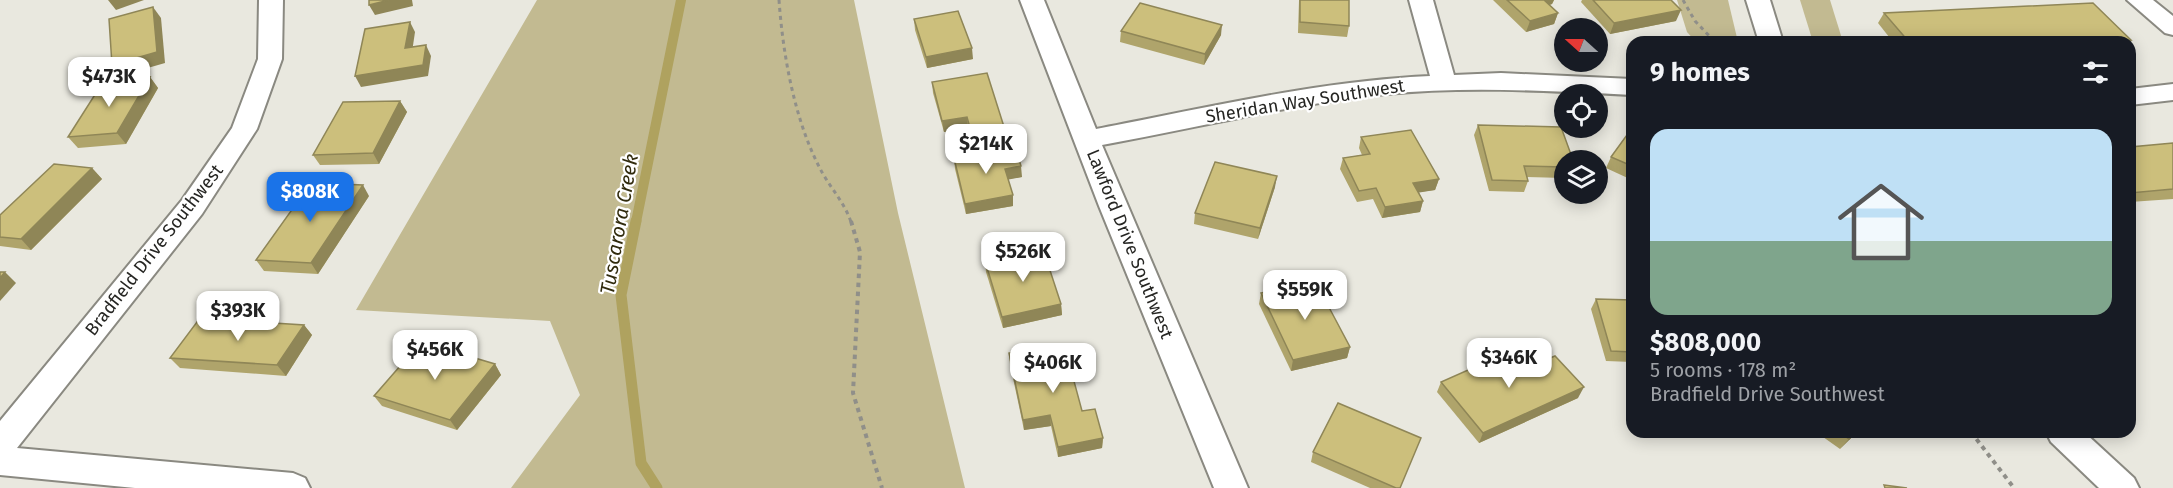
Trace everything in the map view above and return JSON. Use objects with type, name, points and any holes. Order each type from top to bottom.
[{"type":"street","name":"Bradfield Drive Southwest","points":[[0,445],[192,207],[244,129],[270,59],[271,0]]},
{"type":"street","name":"Lawford Drive Southwest","points":[[1032,0],[1113,206],[1231,488]]},
{"type":"street","points":[[1421,0],[1444,82]]},
{"type":"street","points":[[1758,0],[1769,36]]},
{"type":"street","points":[[2139,0],[2173,28]]},
{"type":"street","name":"Sheridan Way Southwest","points":[[1088,139],[1335,93],[1444,82],[1501,81],[1626,87]]},
{"type":"street","points":[[2136,96],[2173,92]]},
{"type":"street","points":[[2068,438],[2122,488]]},
{"type":"street","points":[[0,461],[293,488]]},
{"type":"path","points":[[779,0],[782,44],[789,78],[807,135],[823,174],[847,208],[860,252],[853,393],[882,488]]},
{"type":"path","points":[[1683,0],[1695,21],[1709,36]]},
{"type":"path","points":[[1976,438],[2014,488]]},
{"type":"shaded area","points":[[537,0],[854,0],[898,213],[965,488],[511,488],[580,395],[550,321],[356,310]]},
{"type":"shaded area","points":[[1677,0],[1728,0],[1737,36],[1691,36],[1687,32]]},
{"type":"shaded area","points":[[1800,0],[1830,0],[1841,36],[1811,36]]},
{"type":"building","points":[[369,0],[389,0],[369,5]]},
{"type":"building","points":[[1300,0],[1349,0],[1349,26],[1300,22]]},
{"type":"building","points":[[1507,0],[1544,0],[1558,13],[1530,21]]},
{"type":"building","points":[[1593,0],[1671,0],[1681,10],[1614,23]]},
{"type":"building","points":[[1140,3],[1222,25],[1205,54],[1121,31]]},
{"type":"building","points":[[2093,3],[2127,36],[1904,36],[1884,13]]},
{"type":"building","points":[[153,7],[157,52],[112,65],[109,19]]},
{"type":"building","points":[[958,11],[972,48],[926,57],[914,19]]},
{"type":"building","points":[[410,22],[405,48],[426,45],[423,65],[355,76],[365,29]]},
{"type":"building","points":[[987,73],[1005,130],[972,135],[967,117],[942,121],[932,82]]},
{"type":"building","points":[[150,77],[117,133],[68,137],[103,82]]},
{"type":"building","points":[[400,101],[373,153],[313,155],[343,102]]},
{"type":"building","points":[[1478,125],[1554,127],[1554,138],[1565,138],[1569,150],[1554,150],[1554,167],[1524,166],[1528,181],[1492,180]]},
{"type":"building","points":[[1411,130],[1439,179],[1413,183],[1423,201],[1385,207],[1376,188],[1359,191],[1343,158],[1370,154],[1361,137]]},
{"type":"building","points":[[1626,136],[1626,163],[1611,157]]},
{"type":"building","points":[[2173,143],[2173,189],[2136,192],[2136,146]]},
{"type":"building","points":[[1015,147],[1021,166],[1005,169],[1013,195],[965,204],[954,158]]},
{"type":"building","points":[[1215,162],[1277,176],[1260,228],[1195,213]]},
{"type":"building","points":[[54,164],[92,168],[21,239],[0,237],[0,215]]},
{"type":"building","points":[[311,183],[363,185],[311,263],[256,260]]},
{"type":"building","points":[[1043,249],[1061,304],[1002,317],[985,261]]},
{"type":"building","points":[[1315,281],[1350,347],[1293,360],[1261,293]]},
{"type":"building","points":[[1596,299],[1626,300],[1626,352],[1611,351]]},
{"type":"building","points":[[200,318],[304,325],[277,365],[170,358]]},
{"type":"building","points":[[421,342],[495,364],[450,420],[374,396]]},
{"type":"building","points":[[1064,344],[1082,411],[1095,409],[1103,438],[1058,447],[1050,415],[1023,420],[1009,353]]},
{"type":"building","points":[[1511,351],[1526,368],[1555,356],[1584,387],[1483,433],[1441,382]]},
{"type":"building","points":[[1338,403],[1421,438],[1400,488],[1313,452]]},
{"type":"building","points":[[1884,485],[1907,488],[1885,488]]},
{"type":"waterway","name":"Tuscarora Creek","points":[[636,222],[681,0]]},
{"type":"waterway","name":"Tuscarora Creek","points":[[636,221],[621,295],[641,463],[657,488]]}]
